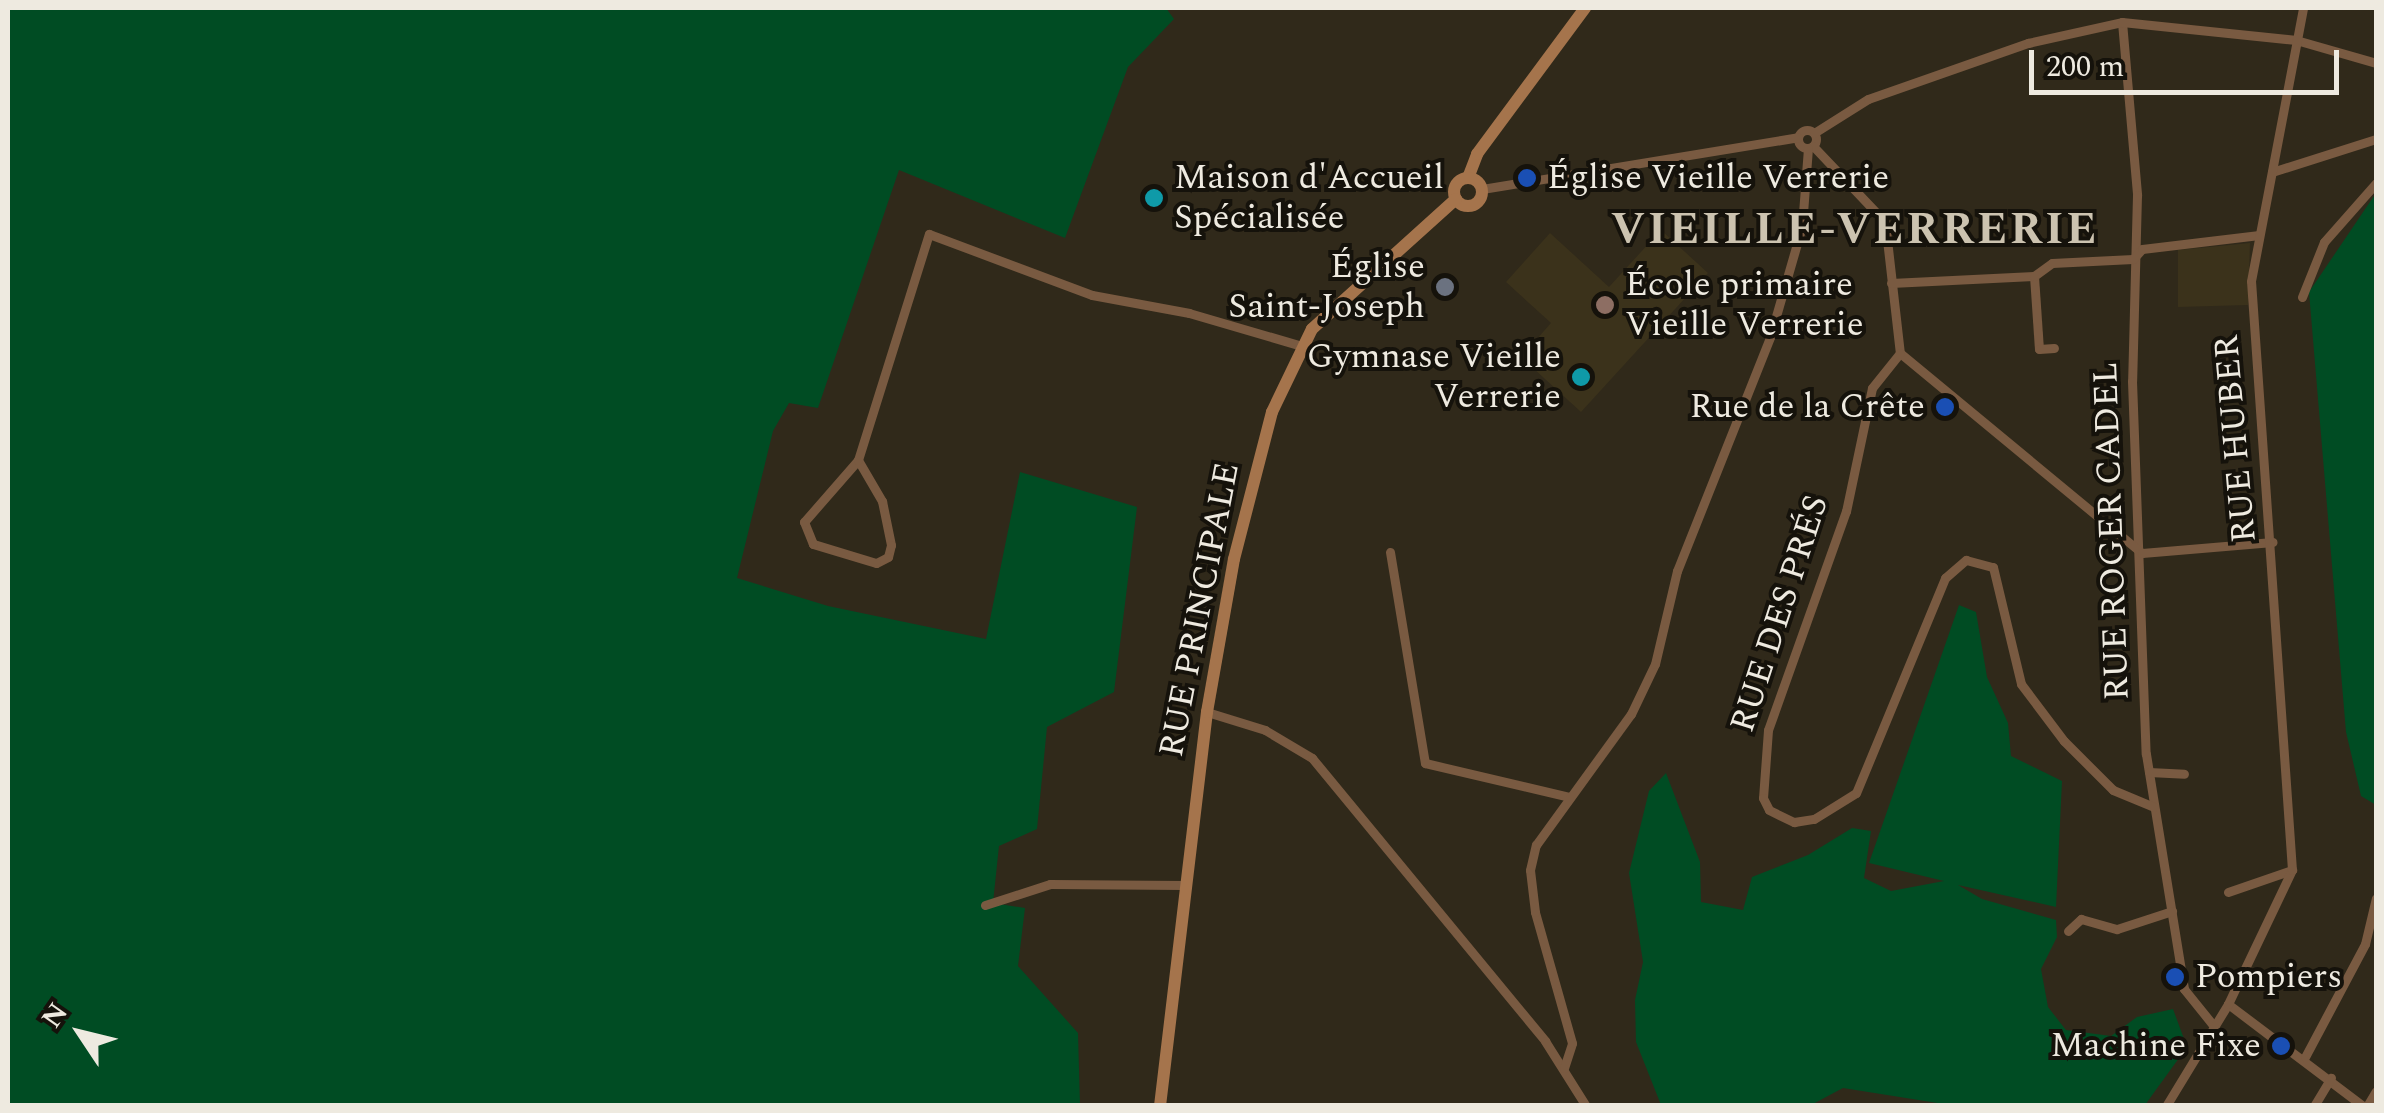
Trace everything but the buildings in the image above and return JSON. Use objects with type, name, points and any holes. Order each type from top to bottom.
[{"type":"street","points":[[1482,189],[1473,205],[1456,199],[1456,185],[1468,178],[1477,154],[1585,8]]},
{"type":"street","name":"RUE HUBER","points":[[2166,1106],[2228,1004],[2292,870],[2273,542],[2253,322],[2259,235],[2303,8]]},
{"type":"street","points":[[1564,1068],[1572,1042],[1535,912],[1530,870],[1536,845],[1631,714],[1655,664],[1677,571],[1770,337],[1802,226],[1814,133],[1868,99],[2028,43],[2122,22],[2296,40],[2376,63]]},
{"type":"street","name":"RUE ROGER CADEL","points":[[2122,22],[2137,195],[2133,444],[2142,553],[2148,772],[2184,989],[2213,1025]]},
{"type":"street","points":[[1468,178],[1482,189],[1798,137],[1806,130],[1814,133]]},
{"type":"street","points":[[1798,137],[1884,222],[1900,354],[2142,553],[2273,542]]},
{"type":"street","points":[[2272,172],[2376,139]]},
{"type":"street","points":[[2302,297],[2308,270],[2324,242],[2376,183]]},
{"type":"street","name":"RUE PRINCIPALE","points":[[1160,1106],[1207,712],[1258,462],[1283,380],[1302,346],[1333,306],[1456,199]]},
{"type":"street","points":[[858,460],[882,502],[891,546],[888,557],[876,563],[813,544],[806,536],[808,513],[858,460],[929,234],[1092,294],[1189,313],[1302,346]]},
{"type":"street","points":[[1891,283],[2034,276],[2052,263],[2133,259],[2142,249],[2259,235]]},
{"type":"street","points":[[2034,276],[2038,348],[2054,348]]},
{"type":"street","name":"RUE DES PRÉS","points":[[1900,354],[1872,388],[1846,511],[1768,730],[1763,798],[1770,810],[1794,822],[1814,819],[1856,793],[1946,578],[1966,560],[1993,567],[2022,684],[2064,741],[2113,790],[2154,807]]},
{"type":"street","points":[[1390,552],[1426,762],[1570,797]]},
{"type":"street","points":[[1207,712],[1265,730],[1312,758],[1564,1068],[1586,1106]]},
{"type":"street","points":[[2148,772],[2184,774]]},
{"type":"street","points":[[2228,892],[2292,870]]},
{"type":"street","points":[[985,905],[1050,884],[1184,885]]},
{"type":"street","points":[[2304,1057],[2365,944],[2376,898]]},
{"type":"street","points":[[2068,931],[2081,920],[2118,930],[2172,912]]},
{"type":"street","points":[[2365,944],[2376,940]]},
{"type":"street","points":[[2228,1004],[2365,1106],[2376,1091]]},
{"type":"street","points":[[2314,1106],[2331,1078]]},
{"type":"shaded area","name":"École primaire Vieille Verrerie","points":[[1661,230],[1708,273],[1581,412],[1521,357],[1551,323],[1506,282],[1550,233],[1609,287]]},
{"type":"shaded area","points":[[2250,243],[2248,305],[2178,307],[2178,250]]},
{"type":"green space","points":[[8,8],[1166,8],[1174,19],[1128,67],[1065,238],[899,170],[818,408],[789,403],[773,431],[737,578],[828,606],[986,639],[1020,472],[1137,507],[1114,692],[1047,727],[1037,829],[999,846],[993,903],[1025,908],[1018,966],[1078,1033],[1080,1105],[8,1105]]},
{"type":"green space","points":[[2376,193],[2376,805],[2361,796],[2346,732],[2309,292]]},
{"type":"green space","points":[[1959,605],[1976,612],[1987,677],[2008,723],[2011,756],[2062,781],[2056,907],[1958,885],[1982,899],[2056,920],[2057,937],[2041,969],[2048,1007],[2066,1030],[2111,1036],[2137,1017],[2173,1009],[2187,1047],[2145,1105],[1950,1105],[1843,1088],[1811,1105],[1661,1105],[1636,1042],[1635,1000],[1643,962],[1629,873],[1649,791],[1666,773],[1700,862],[1701,902],[1743,910],[1752,877],[1808,855],[1852,828],[1871,831],[1864,878],[1891,891],[1944,881],[1869,863]]},
{"type":"place","name":"Église Vieille Verrerie","points":[[1527,178]]},
{"type":"place","name":"Maison d'Accueil Spécialisée","points":[[1154,198]]},
{"type":"place","name":"Église Saint-Joseph","points":[[1445,287]]},
{"type":"place","name":"École primaire Vieille Verrerie","points":[[1605,305]]},
{"type":"place","name":"Gymnase Vieille Verrerie","points":[[1581,377]]},
{"type":"place","name":"Rue de la Crête","points":[[1945,407]]},
{"type":"place","name":"Pompiers","points":[[2175,977]]},
{"type":"place","name":"Machine Fixe","points":[[2281,1046]]},
{"type":"district","name":"VIEILLE-VERRERIE","points":[[1855,230]]}]
